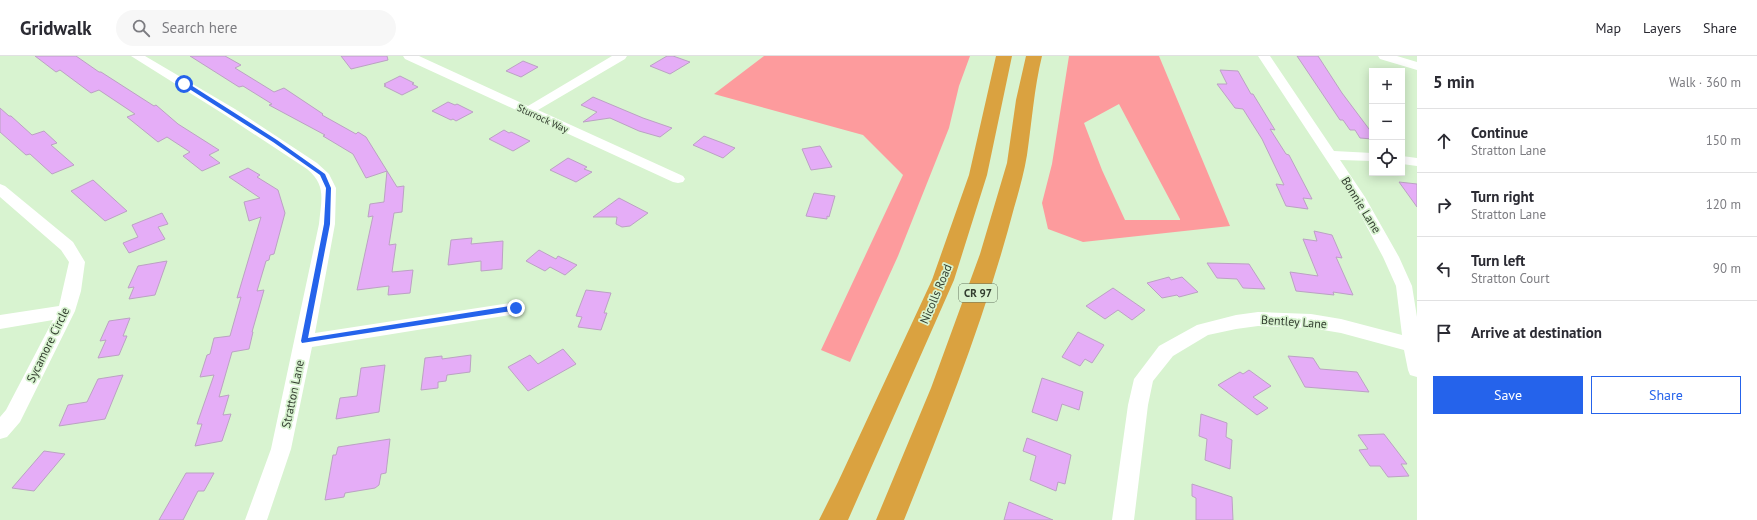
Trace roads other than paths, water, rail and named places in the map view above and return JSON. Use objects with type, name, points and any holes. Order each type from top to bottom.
[{"type":"highway","name":"Nicolls Road","points":[[833,520],[848,491],[943,280],[978,175],[1004,56]]},
{"type":"highway","name":"CR 97","points":[[890,520],[924,439],[978,293],[1016,162],[1026,90],[1034,56]]},
{"type":"street","name":"Stratton Lane","points":[[137,56],[230,112],[322,174],[329,188],[327,224],[281,449],[256,520]]},
{"type":"street","name":"Sturrock Way","points":[[409,56],[678,180]]},
{"type":"street","points":[[528,111],[621,56]]},
{"type":"street","name":"Bonnie Lane","points":[[1264,56],[1330,154],[1378,231],[1410,288],[1412,345],[1417,370]]},
{"type":"street","points":[[1384,56],[1417,66]]},
{"type":"street","points":[[1330,154],[1369,157]]},
{"type":"street","points":[[1405,160],[1417,162]]},
{"type":"street","name":"Sycamore Circle","points":[[0,190],[67,246],[77,262],[72,291],[66,310],[13,416],[0,431]]},
{"type":"street","points":[[304,341],[516,308]]},
{"type":"street","points":[[0,322],[66,310]]},
{"type":"street","name":"Bentley Lane","points":[[1123,520],[1138,405],[1144,379],[1166,351],[1204,330],[1236,322],[1278,318],[1341,326],[1412,345]]}]
